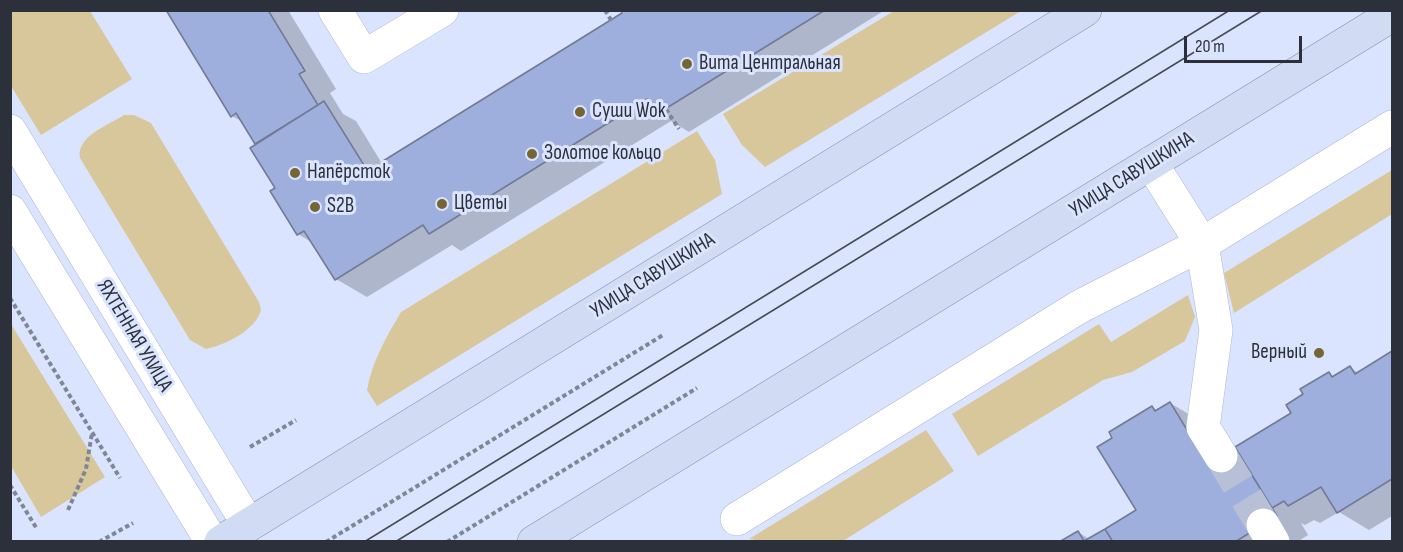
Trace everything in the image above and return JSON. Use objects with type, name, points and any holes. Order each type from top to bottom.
[{"type":"main road","name":"УЛИЦА САВУШКИНА","points":[[221,542],[253,533],[1085,10]]},
{"type":"main road","name":"УЛИЦА САВУШКИНА","points":[[534,542],[1392,15]]},
{"type":"street","points":[[335,10],[364,57],[442,10]]},
{"type":"street","points":[[737,519],[1079,307],[1202,244],[1392,127]]},
{"type":"street","name":"ЯХТЕННАЯ УЛИЦА","points":[[10,131],[253,533]]},
{"type":"street","points":[[1151,163],[1202,244],[1216,330],[1203,427],[1221,456]]},
{"type":"street","points":[[10,203],[42,183]]},
{"type":"street","name":"ЯХТЕННАЯ УЛИЦА","points":[[10,212],[212,542]]},
{"type":"path","points":[[605,10],[611,20]]},
{"type":"path","points":[[666,109],[679,129]]},
{"type":"path","points":[[10,298],[120,478]]},
{"type":"path","points":[[326,542],[663,335]]},
{"type":"path","points":[[447,542],[696,388]]},
{"type":"path","points":[[250,447],[296,420]]},
{"type":"path","points":[[68,510],[86,469],[92,432]]},
{"type":"path","points":[[10,485],[37,529]]},
{"type":"path","points":[[99,542],[133,523]]},
{"type":"shaded area","points":[[10,11],[90,11],[132,79],[41,135],[11,86]]},
{"type":"shaded area","points":[[894,11],[1021,11],[765,167],[742,145],[723,114]]},
{"type":"shaded area","points":[[124,115],[134,115],[151,123],[259,302],[261,310],[258,317],[239,336],[206,349],[190,340],[80,158],[80,150],[88,137]]},
{"type":"shaded area","points":[[697,131],[715,160],[722,194],[377,406],[367,390],[369,379],[380,350],[401,312]]},
{"type":"shaded area","points":[[1392,170],[1392,214],[1234,313],[1224,273]]},
{"type":"shaded area","points":[[1188,295],[1195,317],[1185,341],[1132,372],[1103,380],[978,456],[952,414],[1099,324],[1111,342]]},
{"type":"shaded area","points":[[11,324],[105,477],[41,517],[11,466]]},
{"type":"shaded area","points":[[926,430],[954,471],[843,541],[770,542],[749,539]]},
{"type":"building","points":[[166,10],[268,10],[305,71],[299,74],[318,105],[255,144],[236,113],[231,117]]},
{"type":"building","points":[[621,10],[825,10],[657,114],[647,99],[429,234],[423,225],[335,280],[304,231],[297,235],[270,191],[275,188],[250,148],[324,101],[372,178],[388,168],[383,161],[622,13]]},
{"type":"building","points":[[1392,351],[1392,479],[1337,513],[1321,487],[1288,506],[1284,501],[1272,508],[1235,447],[1291,413],[1286,405],[1303,394],[1300,389],[1329,372],[1332,377],[1350,366],[1355,374]]},
{"type":"building","points":[[1170,402],[1208,464],[1235,447],[1277,516],[1235,542],[1113,542],[1105,529],[1136,510],[1097,447],[1112,438],[1109,432],[1152,406],[1155,411]]},
{"type":"building","points":[[1105,529],[1113,542],[1059,542],[1078,531],[1084,541]]},
{"type":"tunnel","points":[[1221,456],[1263,525]]},
{"type":"tram line","points":[[364,542],[1230,10]]},
{"type":"tram line","points":[[395,542],[1263,10]]},
{"type":"place","name":"Вита Центральная","points":[[687,64]]},
{"type":"place","name":"Суши Wok","points":[[580,112]]},
{"type":"place","name":"Золотое кольцо","points":[[532,154]]},
{"type":"place","name":"Напёрсток","points":[[295,173]]},
{"type":"place","name":"Цветы","points":[[442,204]]},
{"type":"place","name":"S2B","points":[[315,207]]},
{"type":"place","name":"Верный","points":[[1319,353]]}]
